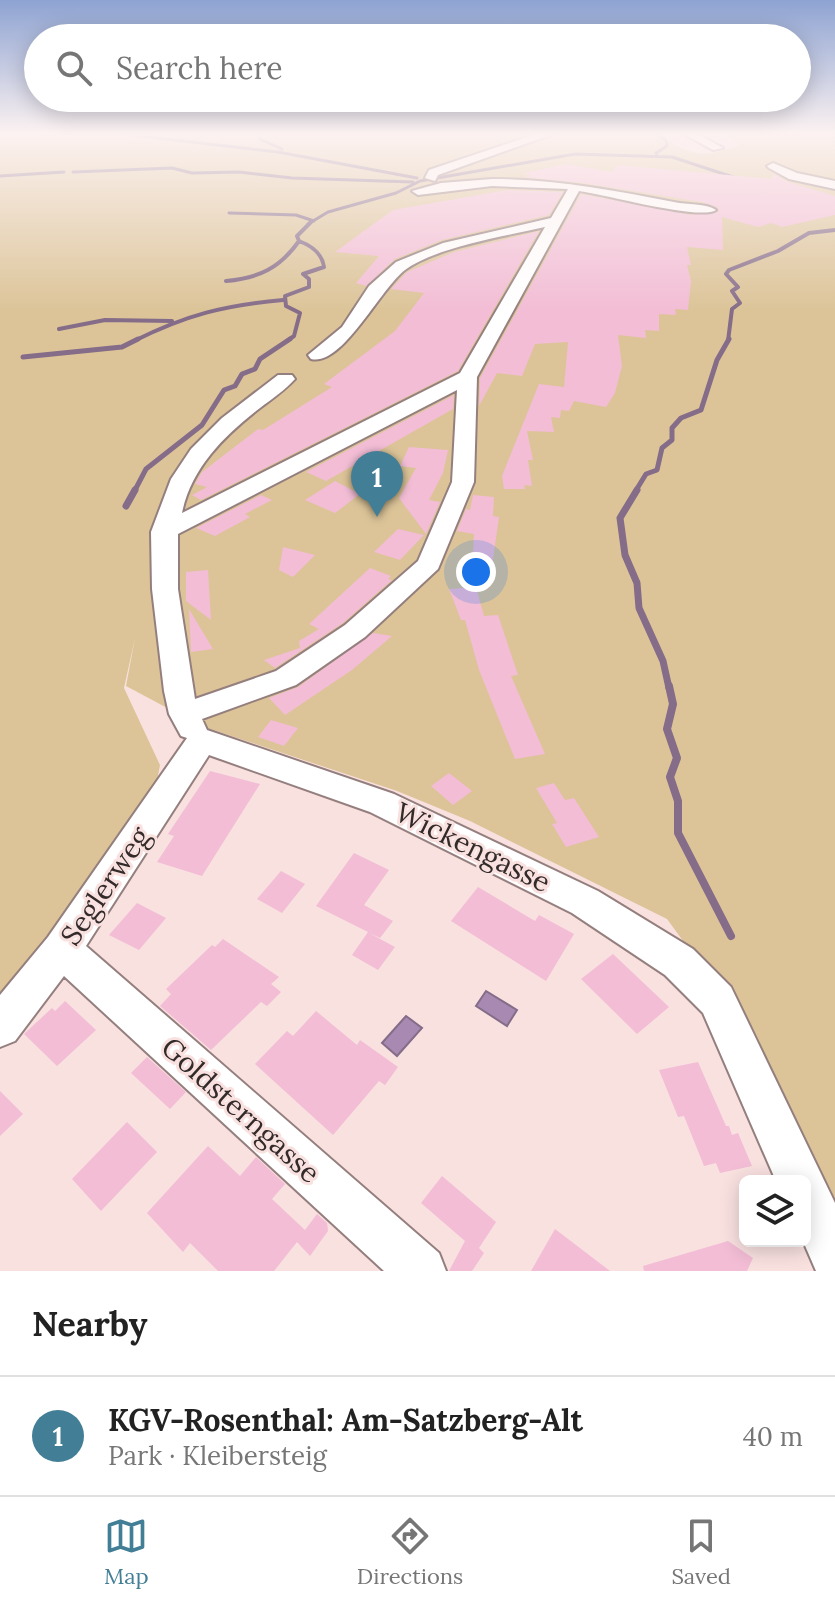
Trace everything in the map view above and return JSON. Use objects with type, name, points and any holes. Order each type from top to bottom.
[{"type":"street","points":[[285,379],[222,429],[203,449],[175,493],[163,532],[170,627],[193,727],[286,678],[355,631],[429,564],[463,482],[467,377],[521,250],[555,221],[572,192]]},
{"type":"street","points":[[616,192],[677,208],[709,210]]},
{"type":"street","points":[[317,355],[348,331],[365,302],[394,271],[434,250],[555,221]]},
{"type":"street","points":[[477,238],[521,250]]},
{"type":"street","points":[[163,532],[467,377]]},
{"type":"street","name":"Seglerweg","points":[[0,1027],[62,949],[193,727]]},
{"type":"street","name":"Wickengasse","points":[[193,727],[382,803],[585,902],[679,962],[717,1000],[797,1175]]},
{"type":"street","name":"Goldsterngasse","points":[[62,949],[421,1271]]},
{"type":"street","points":[[811,1205],[835,1257]]},
{"type":"shaded area","points":[[0,192],[835,192],[835,1215],[749,1031],[667,919],[470,821],[397,791],[201,726],[126,686],[135,638],[124,688],[160,765],[157,781],[0,1007]]},
{"type":"shaded area","points":[[486,991],[517,1010],[507,1026],[476,1006]]},
{"type":"shaded area","points":[[406,1016],[422,1028],[397,1056],[382,1043]]},
{"type":"building","points":[[494,192],[563,192],[549,215],[442,240],[395,259],[366,286],[356,283],[379,256],[335,252],[393,210]]},
{"type":"building","points":[[642,192],[823,192],[835,196],[835,215],[782,227],[771,223],[758,227],[722,217],[723,250],[687,247],[691,265],[687,265],[691,281],[688,310],[675,309],[676,315],[659,314],[659,331],[645,330],[646,338],[618,335],[622,366],[615,393],[606,407],[574,401],[569,411],[561,410],[560,418],[551,417],[554,432],[527,431],[533,460],[528,460],[532,486],[504,489],[502,476],[539,384],[564,387],[568,342],[535,344],[522,376],[497,373],[479,406],[480,378],[581,194],[691,215],[719,211],[717,207]]},
{"type":"building","points":[[539,231],[458,371],[201,500],[192,495],[207,487],[195,484],[202,472],[258,429],[263,430],[332,387],[324,384],[395,331],[424,293],[391,289],[407,272],[454,252]]},
{"type":"building","points":[[454,395],[453,409],[326,481],[306,472]]},
{"type":"building","points":[[409,447],[448,450],[443,473],[429,500],[440,502],[426,534],[399,498],[416,468],[400,466]]},
{"type":"building","points":[[335,481],[360,494],[335,513],[305,500]]},
{"type":"building","points":[[261,495],[272,500],[245,514],[250,517],[215,536],[196,528]]},
{"type":"building","points":[[473,495],[494,497],[493,516],[499,517],[491,573],[472,572],[474,534],[457,531],[466,509],[470,510]]},
{"type":"building","points":[[398,529],[424,535],[400,560],[374,552]]},
{"type":"building","points":[[283,547],[315,555],[293,577],[279,570]]},
{"type":"building","points":[[370,568],[391,576],[388,579],[392,580],[343,623],[275,668],[264,660],[300,648],[299,641],[319,629],[309,624]]},
{"type":"building","points":[[208,570],[211,620],[186,601],[186,572]]},
{"type":"building","points":[[476,587],[484,616],[498,615],[518,675],[511,676],[545,754],[515,759],[479,670],[465,620],[461,620],[449,589]]},
{"type":"building","points":[[189,609],[213,649],[191,652]]},
{"type":"building","points":[[373,633],[392,636],[352,670],[285,715],[269,698],[298,687]]},
{"type":"building","points":[[271,720],[298,728],[284,746],[258,737]]},
{"type":"building","points":[[210,771],[260,784],[202,876],[157,862],[174,836],[168,834]]},
{"type":"building","points":[[449,773],[472,791],[453,805],[431,786]]},
{"type":"building","points":[[554,783],[565,800],[574,798],[599,837],[566,847],[552,824],[557,823],[536,788]]},
{"type":"building","points":[[354,853],[389,870],[364,905],[393,921],[380,938],[369,933],[395,947],[378,970],[352,955],[368,932],[316,906]]},
{"type":"building","points":[[281,871],[305,884],[282,913],[257,899]]},
{"type":"building","points":[[478,887],[535,921],[539,915],[574,934],[546,981],[451,921]]},
{"type":"building","points":[[137,903],[166,918],[139,950],[109,935]]},
{"type":"building","points":[[223,939],[279,977],[271,984],[281,992],[267,1006],[261,1002],[211,1050],[160,1006],[171,994],[166,989],[212,945],[215,947]]},
{"type":"building","points":[[613,954],[669,1007],[637,1034],[581,979]]},
{"type":"building","points":[[65,1001],[96,1030],[57,1066],[24,1034],[52,1008],[55,1011]]},
{"type":"building","points":[[316,1011],[357,1045],[360,1040],[398,1067],[385,1085],[379,1081],[333,1135],[255,1064],[287,1031],[293,1036]]},
{"type":"building","points":[[147,1057],[186,1092],[170,1109],[131,1073]]},
{"type":"building","points":[[698,1062],[726,1126],[729,1126],[732,1135],[738,1133],[752,1166],[720,1173],[716,1163],[704,1166],[684,1116],[678,1117],[659,1070]]},
{"type":"building","points":[[0,1091],[23,1114],[0,1136]]},
{"type":"building","points":[[127,1122],[157,1152],[101,1211],[72,1179]]},
{"type":"building","points":[[208,1146],[240,1176],[256,1157],[285,1184],[272,1199],[305,1230],[317,1214],[327,1223],[328,1231],[310,1256],[297,1242],[274,1271],[218,1271],[190,1243],[183,1252],[147,1213]]},
{"type":"building","points":[[442,1176],[496,1222],[479,1248],[484,1253],[472,1271],[449,1271],[465,1241],[421,1203]]},
{"type":"building","points":[[555,1229],[610,1271],[531,1271]]},
{"type":"building","points":[[728,1241],[753,1258],[747,1271],[644,1271],[643,1266]]},
{"type":"waterway","points":[[313,221],[328,212],[397,192]]},
{"type":"waterway","points":[[229,213],[296,215],[313,221]]},
{"type":"waterway","points":[[299,241],[297,236],[310,222]]},
{"type":"waterway","points":[[728,341],[732,309],[740,303],[732,291],[738,287],[726,274],[729,270],[778,251],[809,233],[835,230]]},
{"type":"waterway","points":[[226,281],[268,270],[299,241]]},
{"type":"waterway","points":[[287,341],[294,336],[300,313],[286,306],[285,296],[309,287],[309,279],[303,274],[324,267],[319,254],[299,241]]},
{"type":"waterway","points":[[134,341],[171,324],[206,313],[283,300]]},
{"type":"waterway","points":[[59,329],[105,320],[172,321]]},
{"type":"waterway","points":[[134,341],[138,339]]},
{"type":"waterway","points":[[23,357],[122,347],[134,341]]},
{"type":"waterway","points":[[134,492],[146,469],[202,425],[224,390],[235,386],[242,374],[255,369],[260,359],[287,341]]},
{"type":"waterway","points":[[635,492],[646,474],[657,470],[662,448],[672,440],[672,428],[681,418],[701,410],[717,360],[728,341]]},
{"type":"waterway","points":[[126,506],[135,490]]},
{"type":"waterway","points":[[637,490],[620,518],[625,555],[637,583],[639,608],[663,661],[669,688]]},
{"type":"waterway","points":[[669,686],[673,704],[667,729],[677,758],[670,777],[678,801],[678,833],[731,936]]},
{"type":"place","name":"KGV-Rosenthal: Am-Satzberg-Alt","points":[[377,517]]}]
